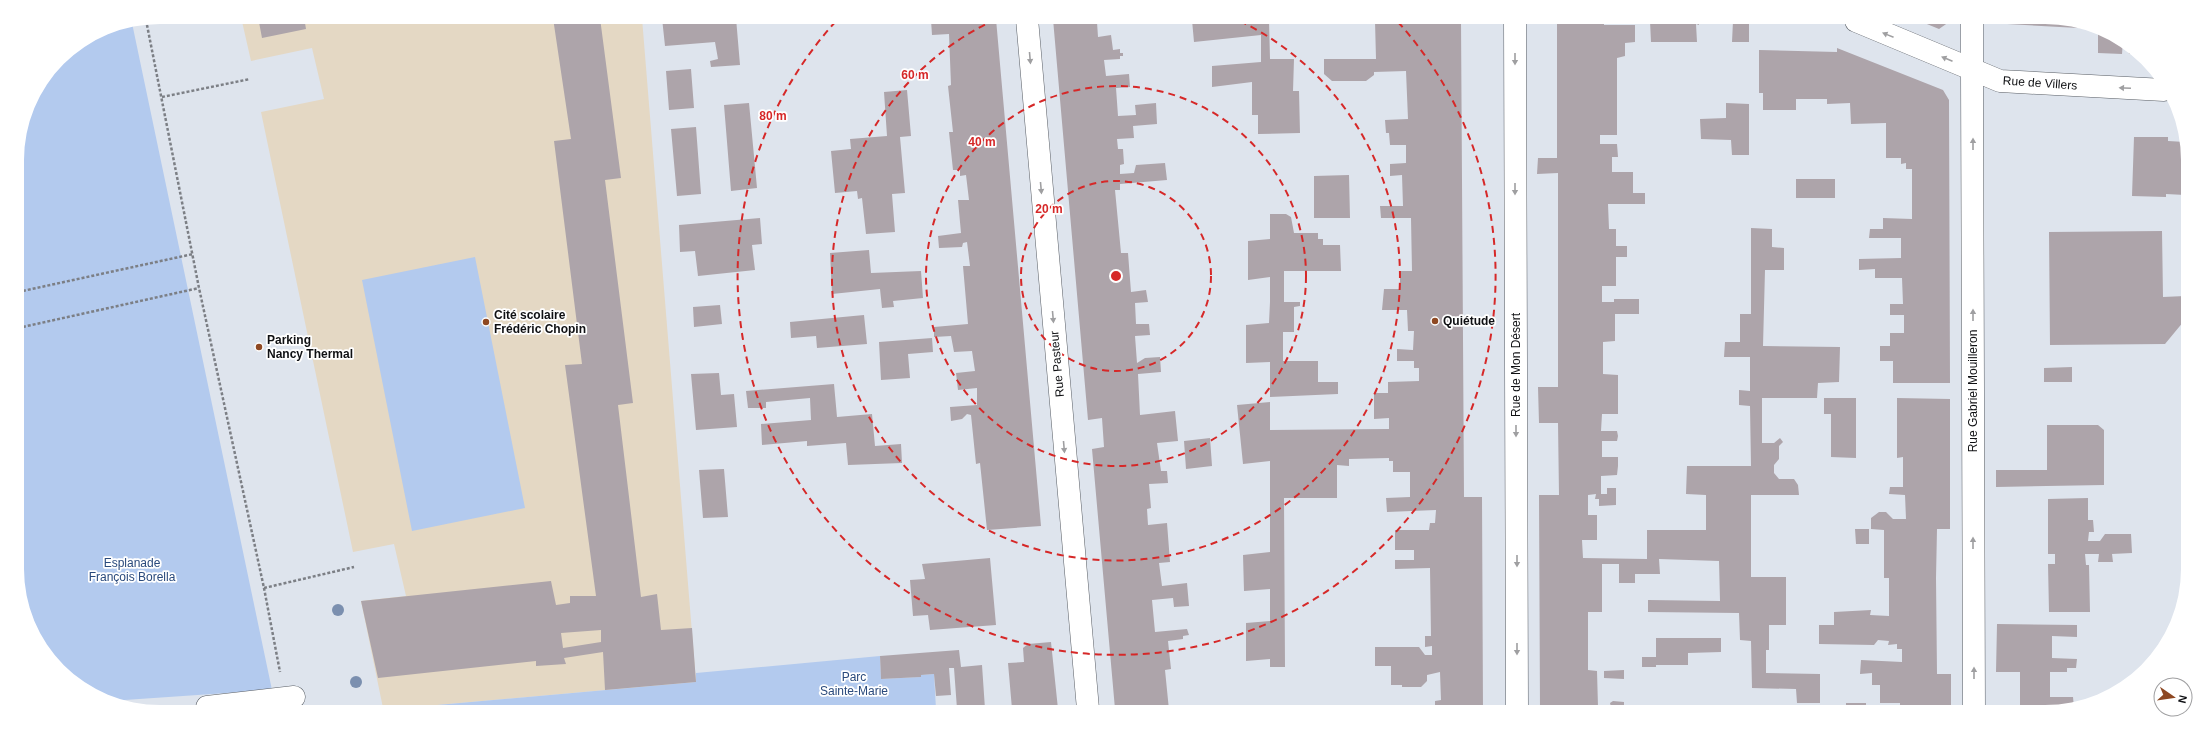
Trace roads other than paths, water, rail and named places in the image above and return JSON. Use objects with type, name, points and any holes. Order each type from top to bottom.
[{"type":"street","name":"Rue Pasteur","points":[[1027,24],[1088,705]]},
{"type":"street","name":"Rue de Mon Désert","points":[[1515,24],[1517,705]]},
{"type":"street","name":"Rue de Villers","points":[[1863,24],[1972,71],[2000,81],[2161,90]]},
{"type":"street","name":"Rue Gabriel Mouilleron","points":[[1972,24],[1974,705]]},
{"type":"street","points":[[225,705],[290,698]]},
{"type":"place","name":"Quiétude","points":[[1435,321]]},
{"type":"place","name":"Cité scolaire Frédéric Chopin","points":[[486,322]]},
{"type":"place","name":"Parking Nancy Thermal","points":[[259,347]]},
{"type":"park label","name":"Esplanade François Borella","points":[[132,570]]},
{"type":"park label","name":"Parc Sainte-Marie","points":[[854,684]]}]
